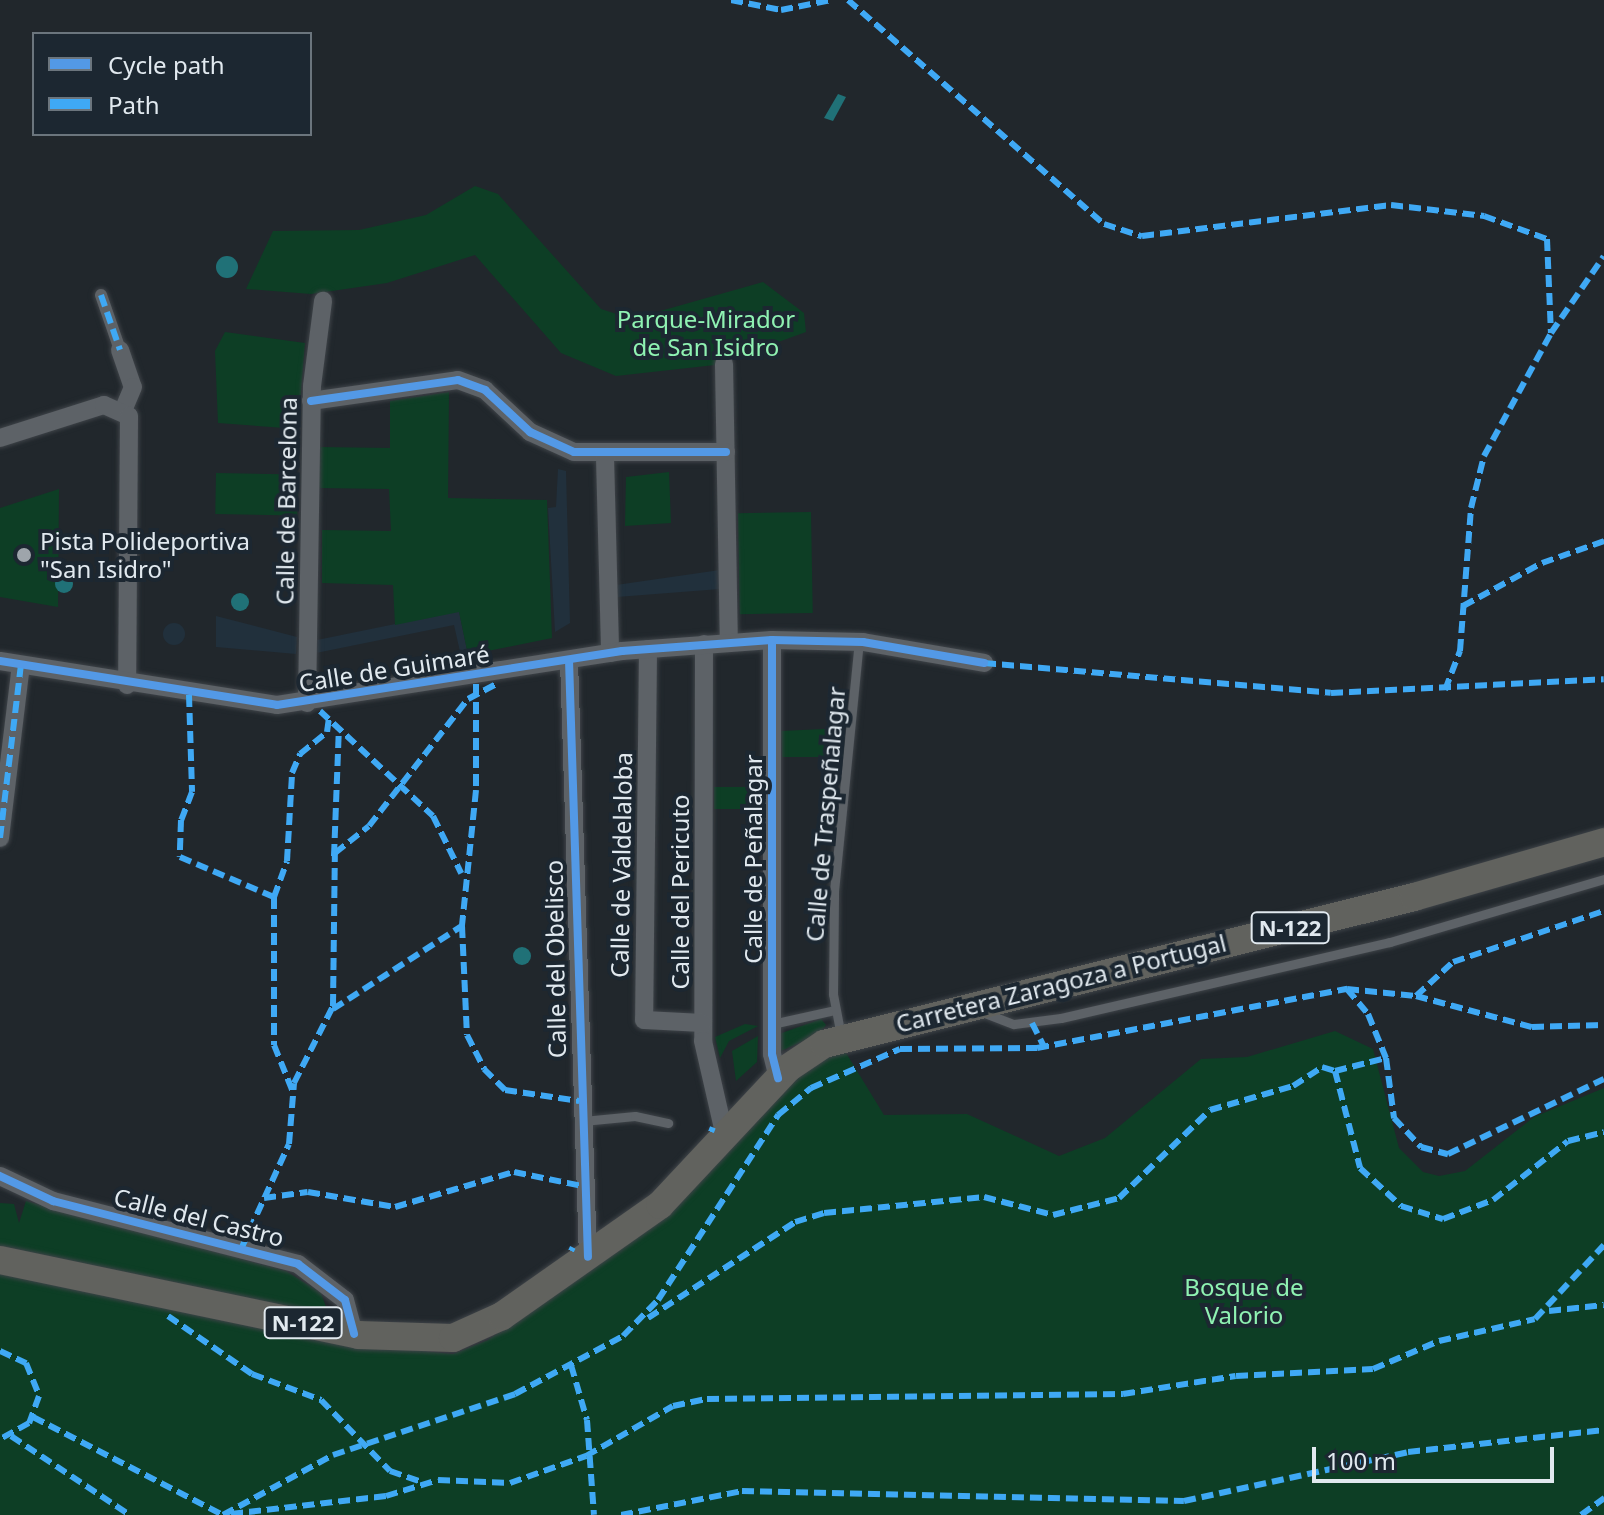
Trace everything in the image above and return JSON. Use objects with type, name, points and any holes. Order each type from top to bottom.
[{"type":"highway","name":"Carretera Zaragoza a Portugal","points":[[838,1024],[973,1005],[1426,894],[1604,842]]},
{"type":"highway","name":"N-122","points":[[0,1260],[343,1332],[412,1342],[461,1337],[588,1257],[669,1198],[778,1078],[838,1024]]},
{"type":"street","points":[[101,295],[133,387],[124,408],[130,427],[127,685]]},
{"type":"street","name":"Calle de Barcelona","points":[[307,703],[311,401],[323,301]]},
{"type":"street","points":[[724,364],[729,643]]},
{"type":"street","points":[[311,401],[463,381],[546,441],[605,457],[726,452]]},
{"type":"street","points":[[0,438],[104,405],[124,408]]},
{"type":"street","points":[[605,457],[610,653]]},
{"type":"street","name":"Calle de Guimaré","points":[[0,661],[127,685],[251,703],[307,703],[610,653],[772,640],[859,641],[984,663]]},
{"type":"street","name":"Calle de Peñalagar","points":[[772,640],[772,1024],[778,1078]]},
{"type":"street","name":"Calle del Pericuto","points":[[704,644],[712,1022],[725,1137]]},
{"type":"street","name":"Calle de Valdelaloba","points":[[648,649],[644,1020],[712,1022]]},
{"type":"street","name":"Calle del Obelisco","points":[[569,660],[580,1122],[588,1257]]},
{"type":"street","points":[[0,838],[21,665]]},
{"type":"street","name":"Calle del Castro","points":[[0,1176],[53,1201],[292,1262],[328,1286],[336,1300],[343,1332]]},
{"type":"lane","name":"Calle de Traspeñalagar","points":[[838,1024],[834,891],[859,641]]},
{"type":"lane","points":[[973,1005],[1005,1023],[1061,1018],[1390,942],[1604,879]]},
{"type":"lane","points":[[772,1024],[838,1024]]},
{"type":"lane","points":[[580,1122],[635,1116],[668,1123]]},
{"type":"shaded area","points":[[558,469],[566,471],[570,623],[555,632],[548,508],[556,507]]},
{"type":"shaded area","points":[[720,570],[720,589],[617,597],[616,585]]},
{"type":"shaded area","points":[[459,611],[468,655],[461,656],[454,625],[316,653],[317,640]]},
{"type":"shaded area","points":[[216,616],[297,637],[296,654],[216,647]]},
{"type":"shaded area","points":[[170,623],[178,623],[185,634],[178,645],[170,645],[163,638],[163,630]]},
{"type":"green space","name":"Parque-Mirador de San Isidro","points":[[475,186],[498,194],[601,309],[632,319],[763,282],[804,313],[806,332],[715,365],[616,376],[561,353],[475,255],[387,283],[311,294],[246,289],[273,231],[359,230],[426,215]]},
{"type":"green space","points":[[225,332],[305,343],[298,429],[218,423],[215,351]]},
{"type":"green space","points":[[449,392],[448,498],[547,500],[552,638],[468,655],[459,612],[395,625],[393,585],[322,583],[322,530],[391,531],[389,489],[318,488],[319,447],[390,448],[390,401]]},
{"type":"green space","points":[[669,472],[671,523],[625,526],[626,477]]},
{"type":"green space","points":[[216,473],[298,474],[297,515],[215,514]]},
{"type":"green space","points":[[59,489],[58,607],[0,597],[0,508]]},
{"type":"green space","points":[[811,512],[813,613],[740,614],[738,513]]},
{"type":"green space","points":[[845,728],[843,757],[782,757],[781,731]]},
{"type":"green space","points":[[714,787],[764,787],[764,809],[714,809]]},
{"type":"green space","points":[[821,1019],[826,1025],[819,1034],[781,1051],[779,1034]]},
{"type":"green space","points":[[745,1024],[758,1026],[729,1041],[720,1058],[715,1037]]},
{"type":"green space","name":"Bosque de Valorio","points":[[1335,1031],[1373,1049],[1399,1148],[1423,1172],[1439,1176],[1465,1171],[1534,1117],[1604,1088],[1604,1515],[0,1515],[0,1271],[341,1343],[453,1354],[488,1340],[678,1206],[799,1073],[843,1048],[884,1115],[967,1114],[1059,1156],[1105,1138],[1201,1059],[1247,1057]]},
{"type":"green space","points":[[758,1036],[757,1062],[736,1081],[732,1051]]},
{"type":"green space","points":[[26,1201],[286,1271],[321,1293],[326,1307],[315,1312],[0,1246],[0,1203],[14,1204],[19,1223]]},
{"type":"water","points":[[838,94],[846,97],[833,121],[824,118]]},
{"type":"water","points":[[227,256],[235,259],[238,267],[235,275],[227,278],[219,275],[216,267],[219,259]]},
{"type":"water","points":[[64,575],[73,584],[64,593],[55,584]]},
{"type":"water","points":[[240,593],[249,602],[240,611],[231,602]]},
{"type":"water","points":[[522,947],[531,956],[522,965],[513,956]]},
{"type":"marked path","points":[[731,0],[781,10],[831,0]]},
{"type":"marked path","points":[[848,0],[1104,224],[1142,236],[1391,205],[1484,216],[1547,239],[1551,333]]},
{"type":"marked path","points":[[1445,690],[1460,651],[1471,508],[1484,456],[1551,333],[1604,256]]},
{"type":"marked path","points":[[101,295],[120,350]]},
{"type":"marked path","points":[[1463,606],[1542,563],[1604,541]]},
{"type":"marked path","points":[[984,663],[1331,693],[1604,679]]},
{"type":"marked path","points":[[0,838],[21,665]]},
{"type":"marked path","points":[[476,684],[476,790],[462,926],[467,1035],[484,1069],[505,1090],[579,1101]]},
{"type":"marked path","points":[[242,1247],[289,1144],[294,1083],[333,1006],[335,853],[369,826],[468,699],[496,684]]},
{"type":"marked path","points":[[189,695],[192,792],[181,820],[180,857],[274,897],[274,1045],[293,1092]]},
{"type":"marked path","points":[[320,711],[433,816],[461,873]]},
{"type":"marked path","points":[[274,897],[287,861],[292,773],[300,754],[327,732],[329,718]]},
{"type":"marked path","points":[[334,856],[339,727]]},
{"type":"marked path","points":[[1416,996],[1453,962],[1604,911]]},
{"type":"marked path","points":[[333,1009],[462,926]]},
{"type":"marked path","points":[[1347,989],[1368,1014],[1386,1058]]},
{"type":"marked path","points":[[223,1515],[333,1455],[515,1394],[623,1336],[658,1300],[778,1115],[811,1088],[900,1049],[1037,1048],[1347,989],[1416,996],[1532,1027],[1604,1025]]},
{"type":"marked path","points":[[1032,1023],[1044,1047]]},
{"type":"marked path","points":[[1335,1071],[1386,1058],[1394,1118],[1421,1147],[1448,1154],[1604,1079]]},
{"type":"marked path","points":[[648,1318],[795,1222],[824,1213],[984,1197],[1053,1215],[1119,1198],[1210,1110],[1293,1086],[1322,1067],[1335,1071],[1360,1168],[1401,1206],[1443,1219],[1493,1200],[1568,1141],[1604,1132]]},
{"type":"marked path","points":[[711,1132],[713,1127]]},
{"type":"marked path","points":[[264,1198],[308,1192],[395,1207],[514,1172],[582,1186]]},
{"type":"marked path","points":[[231,1514],[386,1496],[438,1480],[510,1483],[586,1456],[673,1406],[707,1399],[1123,1394],[1236,1376],[1373,1369],[1439,1341],[1535,1319],[1604,1245]]},
{"type":"marked path","points":[[571,1251],[573,1247]]},
{"type":"marked path","points":[[1549,1311],[1604,1305]]},
{"type":"marked path","points":[[168,1316],[252,1374],[321,1400],[390,1471],[422,1482]]},
{"type":"marked path","points":[[0,1351],[26,1363],[39,1396],[29,1423],[0,1439]]},
{"type":"marked path","points":[[571,1365],[587,1420],[594,1515]]},
{"type":"marked path","points":[[33,1417],[223,1515]]},
{"type":"marked path","points":[[621,1515],[742,1491],[1184,1501],[1408,1452],[1604,1430]]},
{"type":"marked path","points":[[11,1436],[130,1515]]},
{"type":"marked path","points":[[1581,1515],[1604,1498]]},
{"type":"cycle path","points":[[311,401],[458,380],[485,390],[530,432],[574,452],[726,452]]},
{"type":"cycle path","points":[[772,640],[772,1054],[778,1078]]},
{"type":"cycle path","points":[[0,661],[277,705],[622,651],[772,640],[863,642],[984,663]]},
{"type":"cycle path","points":[[569,660],[588,1257]]},
{"type":"cycle path","points":[[0,1176],[53,1201],[298,1264],[345,1300],[354,1334]]},
{"type":"place","name":"Pista Polideportiva \"San Isidro\"","points":[[24,555]]}]
